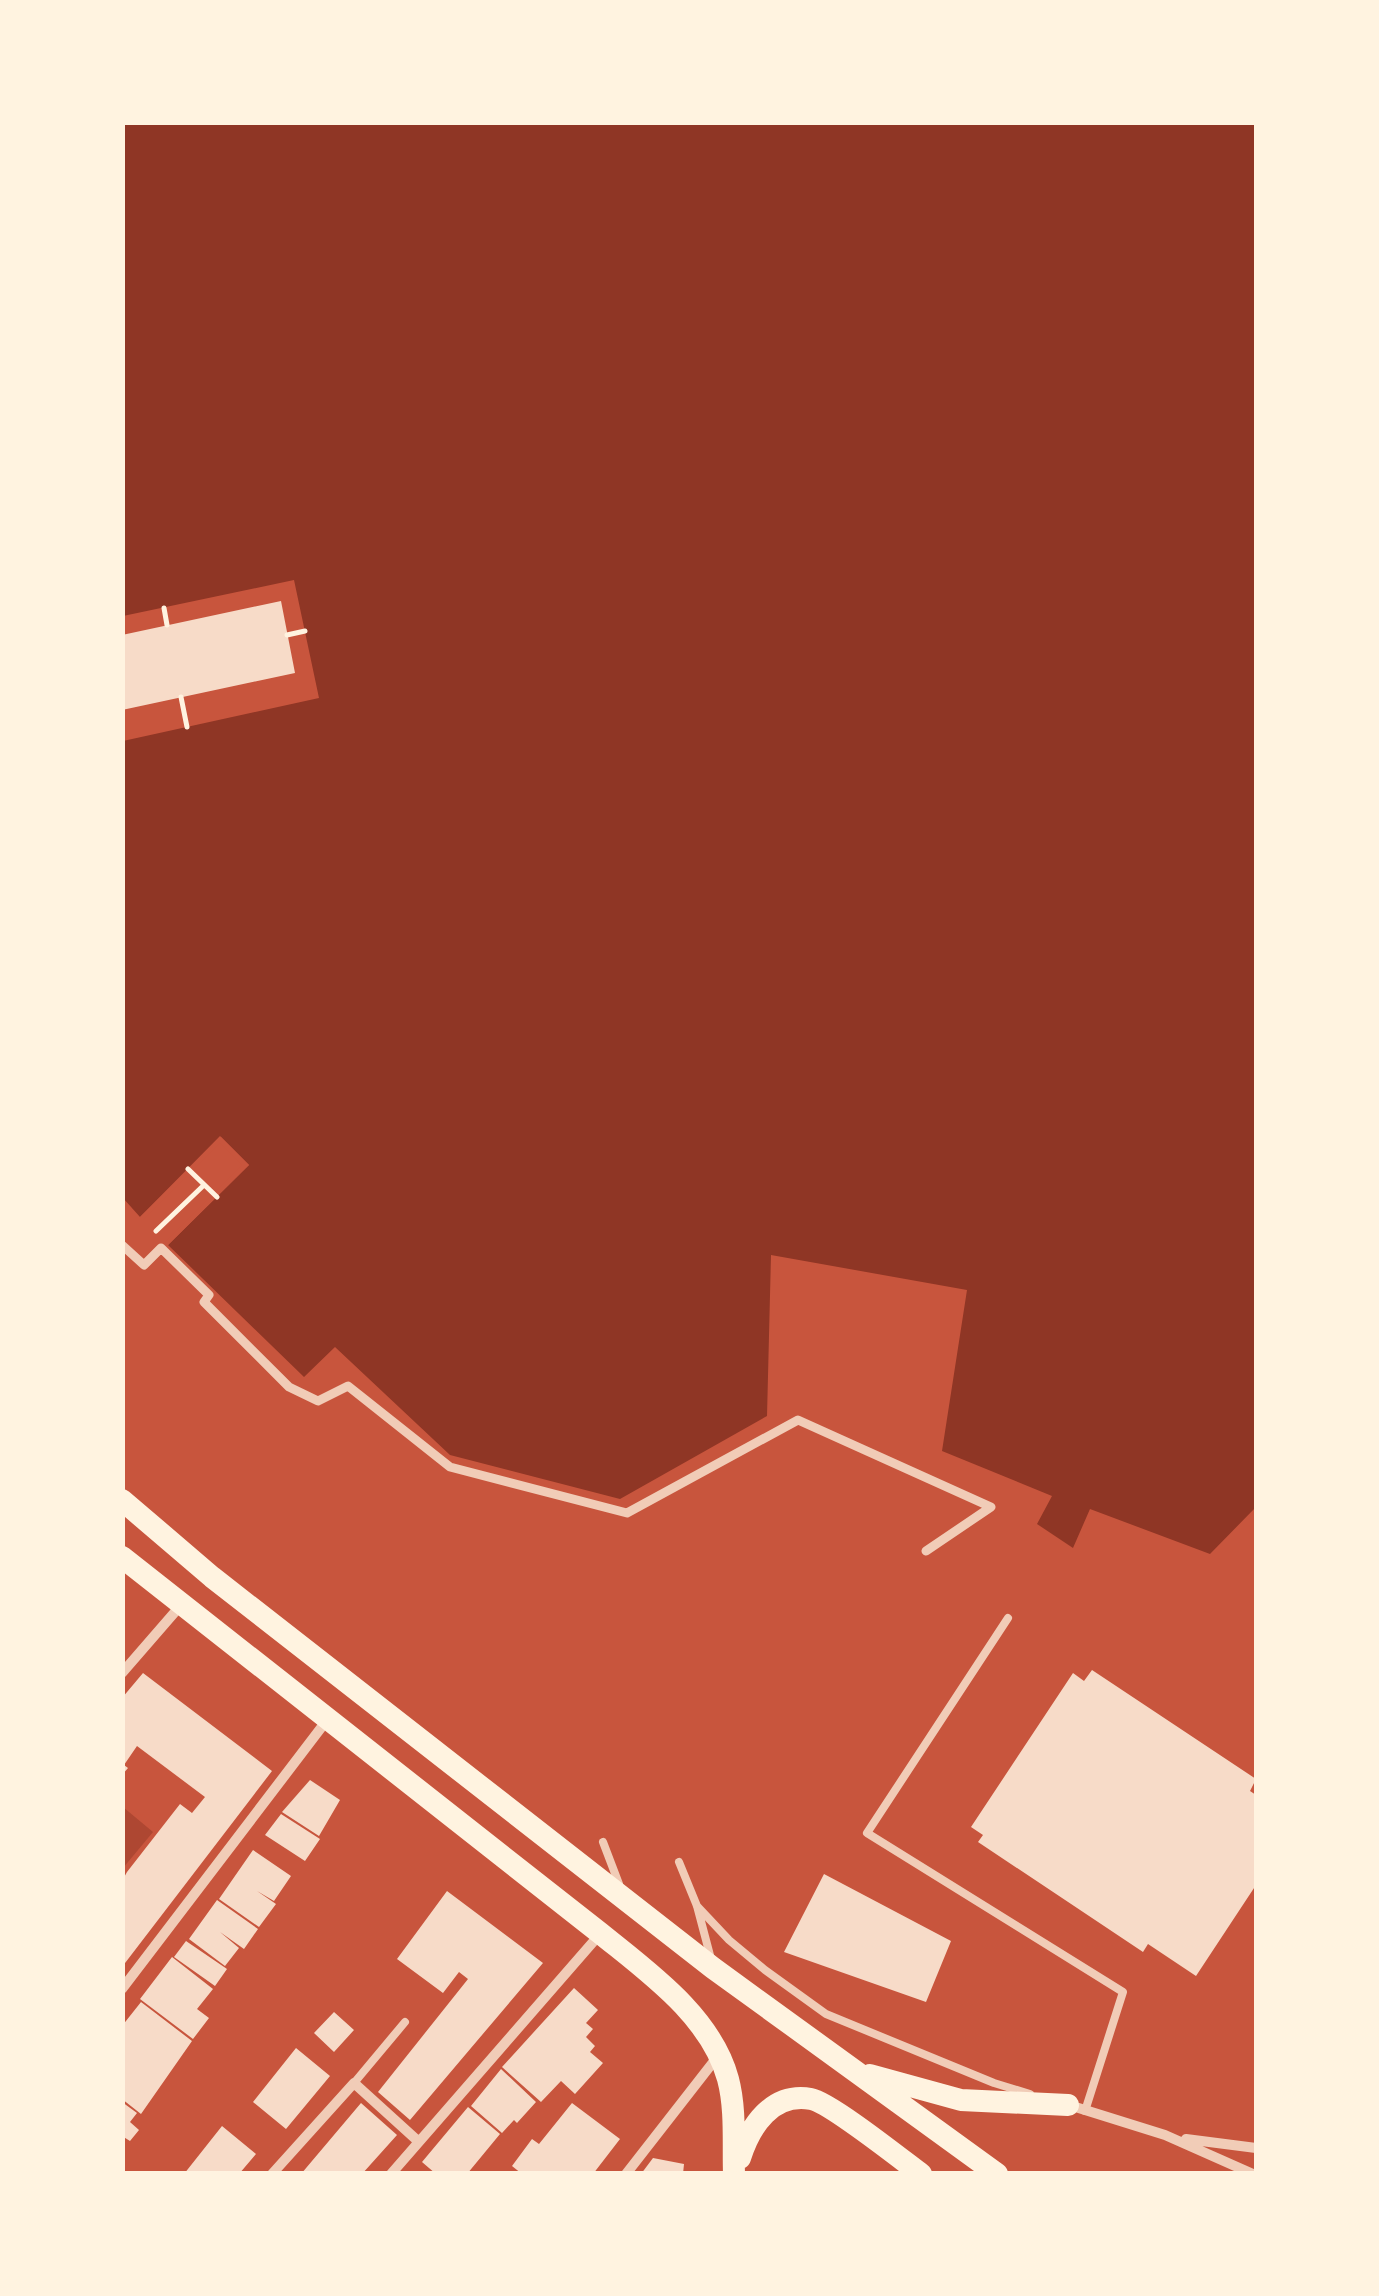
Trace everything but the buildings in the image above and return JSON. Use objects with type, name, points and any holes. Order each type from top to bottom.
[{"type":"main road","points":[[122,1500],[212,1577],[713,1968],[997,2174]]},
{"type":"main road","points":[[122,1557],[600,1933],[696,2019],[719,2056],[732,2102],[735,2174]]},
{"type":"main road","points":[[856,2072],[961,2100],[1076,2108]]},
{"type":"main road","points":[[735,2174],[748,2134],[766,2110],[789,2099],[814,2099],[921,2174]]},
{"type":"street","points":[[122,1245],[144,1266],[160,1248],[209,1295],[204,1302],[289,1387],[318,1402],[348,1386],[450,1468],[627,1513],[798,1420],[991,1506],[926,1551]]},
{"type":"street","points":[[122,1673],[181,1605]]},
{"type":"street","points":[[122,1989],[328,1720]]},
{"type":"street","points":[[392,2174],[600,1933]]},
{"type":"street","points":[[626,2174],[719,2056]]},
{"type":"street","points":[[272,2174],[354,2083],[419,2142]]},
{"type":"street","points":[[1076,2108],[1166,2135],[1254,2174]]},
{"type":"street","points":[[1166,2135],[1256,2148]]},
{"type":"lane","points":[[696,1906],[765,1970],[826,2014],[994,2083],[1076,2108],[1123,1992],[867,1833],[1008,1618]]},
{"type":"lane","points":[[603,1842],[624,1898]]},
{"type":"lane","points":[[679,1862],[713,1968]]},
{"type":"lane","points":[[354,2083],[404,2022]]},
{"type":"path","points":[[164,608],[167,626]]},
{"type":"path","points":[[287,634],[304,630]]},
{"type":"path","points":[[181,698],[187,728]]},
{"type":"path","points":[[188,1168],[216,1197]]},
{"type":"path","points":[[132,1255],[204,1184]]},
{"type":"shaded area","points":[[123,123],[1256,123],[1256,1507],[1210,1554],[1090,1509],[1073,1548],[1037,1524],[1052,1496],[942,1451],[967,1290],[771,1255],[767,1416],[620,1499],[450,1455],[335,1347],[304,1377],[168,1245],[249,1165],[221,1137],[140,1217],[123,1198],[123,741],[319,698],[294,580],[123,616]]},
{"type":"shaded area","points":[[123,1807],[153,1832],[123,1868]]},
{"type":"pier","points":[[220,1136],[249,1165],[168,1245],[165,1242],[242,1165],[220,1143],[143,1220],[140,1217]]}]
